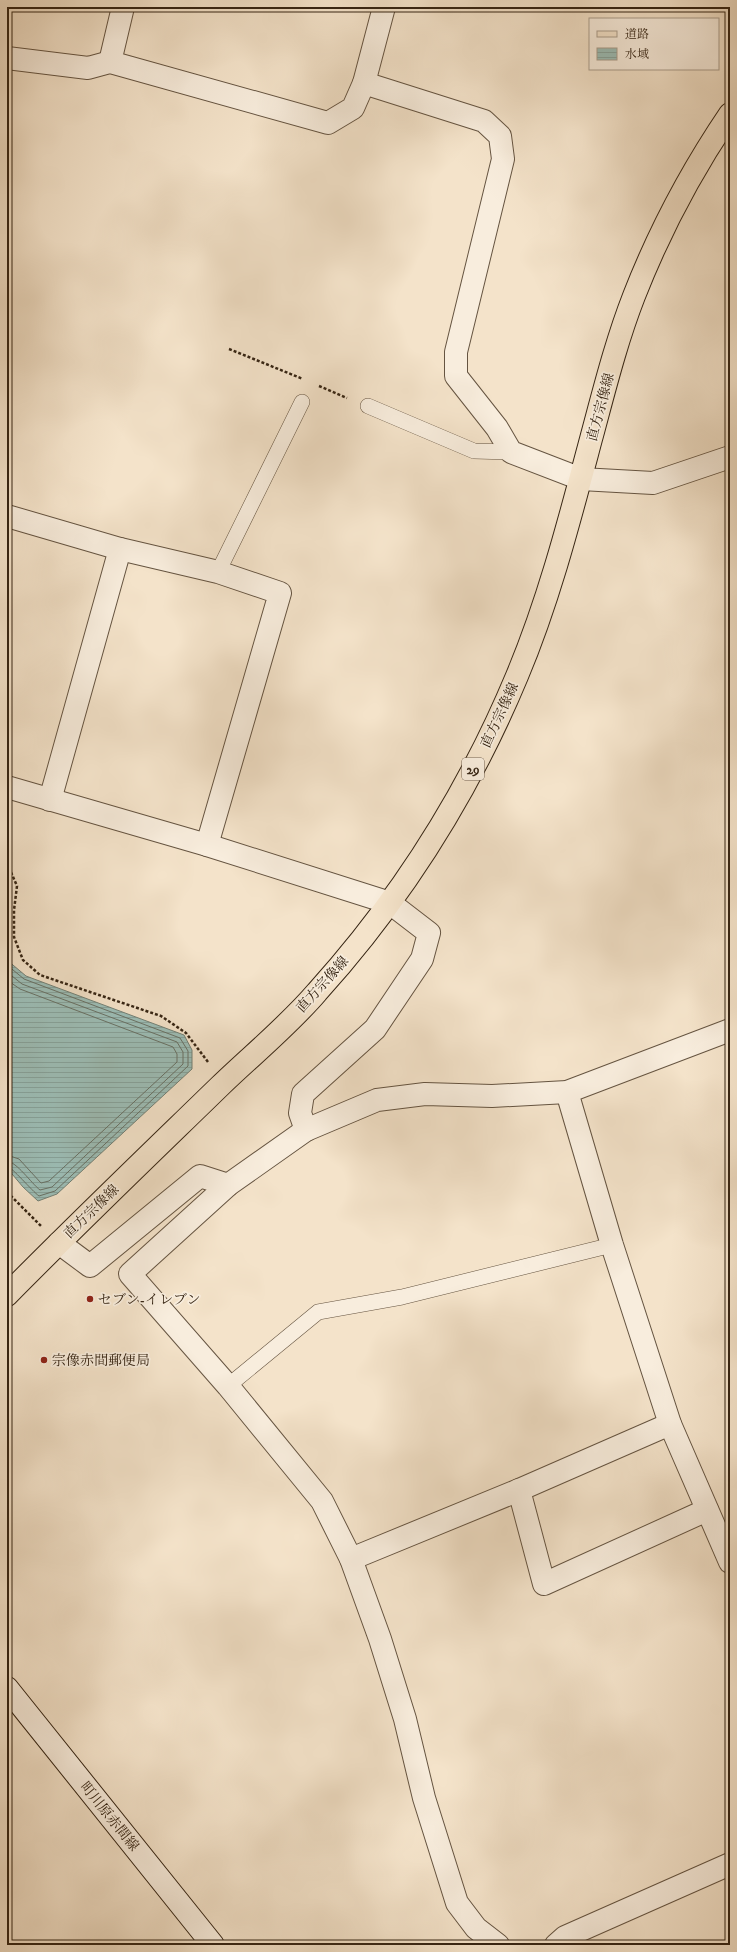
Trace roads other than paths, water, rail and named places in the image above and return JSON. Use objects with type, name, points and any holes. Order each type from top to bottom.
[{"type":"main road","name":"直方宗像線","points":[[7,1295],[223,1082],[316,994],[390,904],[439,829],[480,756],[518,676],[540,616],[581,479],[609,373],[633,297],[667,223],[705,150],[730,114]]},
{"type":"street","points":[[110,62],[123,7]]},
{"type":"street","points":[[7,58],[88,68],[110,62],[328,123],[353,108],[364,83],[384,7]]},
{"type":"street","points":[[364,83],[484,121],[500,136],[503,159],[456,352],[456,376],[496,428],[512,452],[581,479],[653,483],[730,457]]},
{"type":"street","points":[[7,516],[120,549],[218,572],[280,593],[207,845]]},
{"type":"street","points":[[50,800],[120,549]]},
{"type":"street","points":[[7,787],[207,845],[390,904],[429,933],[422,959],[375,1029],[303,1094],[300,1113],[306,1130]]},
{"type":"street","points":[[498,1945],[476,1928],[457,1903],[424,1798],[405,1719],[380,1639],[351,1559],[322,1501],[228,1386],[130,1274],[228,1185],[306,1130],[377,1100],[425,1094],[492,1096],[567,1092],[730,1030]]},
{"type":"street","points":[[567,1092],[612,1245],[670,1424],[730,1562]]},
{"type":"street","points":[[59,1243],[90,1266],[200,1176],[228,1185]]},
{"type":"street","points":[[351,1559],[519,1490],[670,1424]]},
{"type":"street","points":[[519,1490],[544,1584],[707,1510]]},
{"type":"street","name":"町川原赤間線","points":[[7,1688],[213,1945]]},
{"type":"street","points":[[556,1945],[565,1937],[730,1864]]},
{"type":"lane","points":[[218,572],[302,402]]},
{"type":"lane","points":[[368,406],[474,451],[512,452]]},
{"type":"lane","points":[[228,1386],[318,1312],[402,1297],[612,1245]]},
{"type":"water","points":[[7,960],[26,976],[184,1035],[192,1050],[192,1069],[57,1194],[38,1201],[23,1187],[7,1168]]},
{"type":"place","name":"セブン-イレブン","points":[[90,1299]]},
{"type":"place","name":"宗像赤間郵便局","points":[[44,1360]]}]
